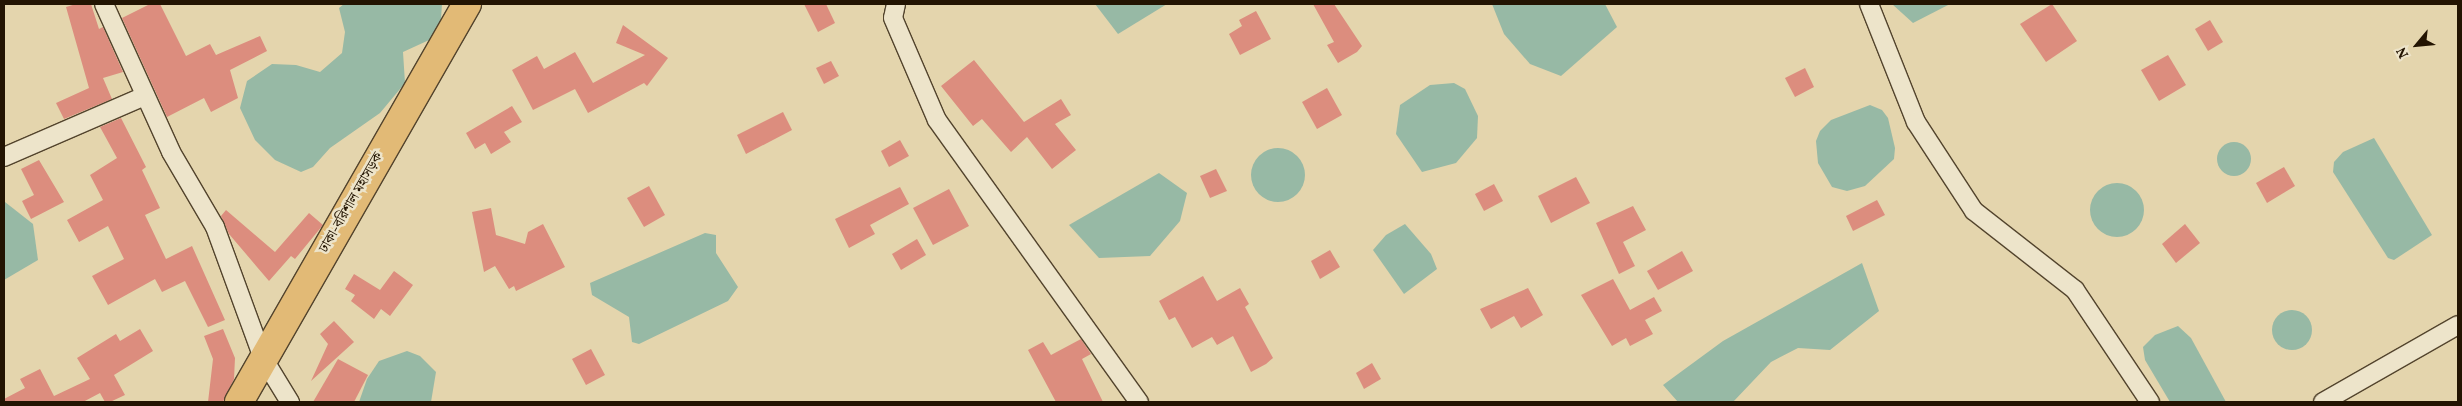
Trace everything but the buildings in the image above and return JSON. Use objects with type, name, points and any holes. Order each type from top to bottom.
[{"type":"highway","name":"ঢাকা-বরিশাল মহাসড়ক","points":[[240,402],[263,358],[467,4]]},
{"type":"street","points":[[104,4],[171,152],[215,227],[263,358],[290,402]]},
{"type":"street","points":[[896,4],[893,18],[937,120],[1139,402]]},
{"type":"street","points":[[1870,4],[1916,122],[1974,211],[2075,290],[2150,402]]},
{"type":"street","points":[[4,157],[145,96]]},
{"type":"street","points":[[2323,402],[2458,325]]},
{"type":"shaded area","points":[[344,4],[442,4],[440,35],[403,52],[405,83],[380,113],[330,148],[313,167],[301,172],[275,160],[255,140],[240,108],[247,81],[272,64],[296,65],[320,72],[342,53],[345,32],[339,8]]},
{"type":"shaded area","points":[[1095,4],[1167,4],[1118,34]]},
{"type":"shaded area","points":[[1492,4],[1605,4],[1617,27],[1561,76],[1530,64],[1504,34]]},
{"type":"shaded area","points":[[1892,4],[1950,4],[1913,23]]},
{"type":"shaded area","points":[[1454,83],[1465,89],[1478,116],[1477,138],[1456,163],[1422,172],[1396,134],[1400,105],[1430,85]]},
{"type":"shaded area","points":[[1870,105],[1882,110],[1888,118],[1895,148],[1894,159],[1865,186],[1847,191],[1832,187],[1818,163],[1816,141],[1820,131],[1831,120]]},
{"type":"shaded area","points":[[2374,138],[2432,235],[2394,260],[2388,258],[2333,172],[2334,162],[2343,152]]},
{"type":"shaded area","points":[[2234,142],[2241,143],[2246,147],[2250,152],[2250,166],[2246,171],[2241,175],[2234,176],[2227,175],[2222,171],[2218,166],[2217,159],[2218,152],[2222,147],[2227,143]]},
{"type":"shaded area","points":[[1278,148],[1288,150],[1297,156],[1303,165],[1305,175],[1303,185],[1297,194],[1288,200],[1278,202],[1268,200],[1259,194],[1253,185],[1251,175],[1253,165],[1259,156],[1268,150]]},
{"type":"shaded area","points":[[1159,173],[1187,193],[1180,221],[1150,256],[1099,258],[1069,225]]},
{"type":"shaded area","points":[[2112,183],[2122,183],[2132,187],[2140,195],[2144,210],[2140,225],[2132,233],[2122,237],[2112,237],[2102,233],[2094,225],[2090,215],[2090,205],[2094,195],[2102,187]]},
{"type":"shaded area","points":[[5,202],[33,224],[38,260],[4,280]]},
{"type":"shaded area","points":[[1405,224],[1431,254],[1437,269],[1404,294],[1373,250],[1386,235]]},
{"type":"shaded area","points":[[705,233],[716,235],[716,253],[738,287],[728,301],[639,344],[632,342],[629,317],[592,295],[590,283]]},
{"type":"shaded area","points":[[1862,263],[1879,311],[1830,350],[1798,348],[1771,362],[1733,402],[1678,402],[1663,385],[1723,341]]},
{"type":"shaded area","points":[[2292,310],[2303,313],[2309,319],[2312,330],[2309,341],[2303,347],[2292,350],[2281,347],[2275,341],[2272,330],[2275,319],[2281,313]]},
{"type":"shaded area","points":[[2178,326],[2191,338],[2226,402],[2170,402],[2145,360],[2143,347],[2155,335]]},
{"type":"shaded area","points":[[407,351],[420,356],[436,372],[431,402],[359,402],[367,379],[379,361]]}]
